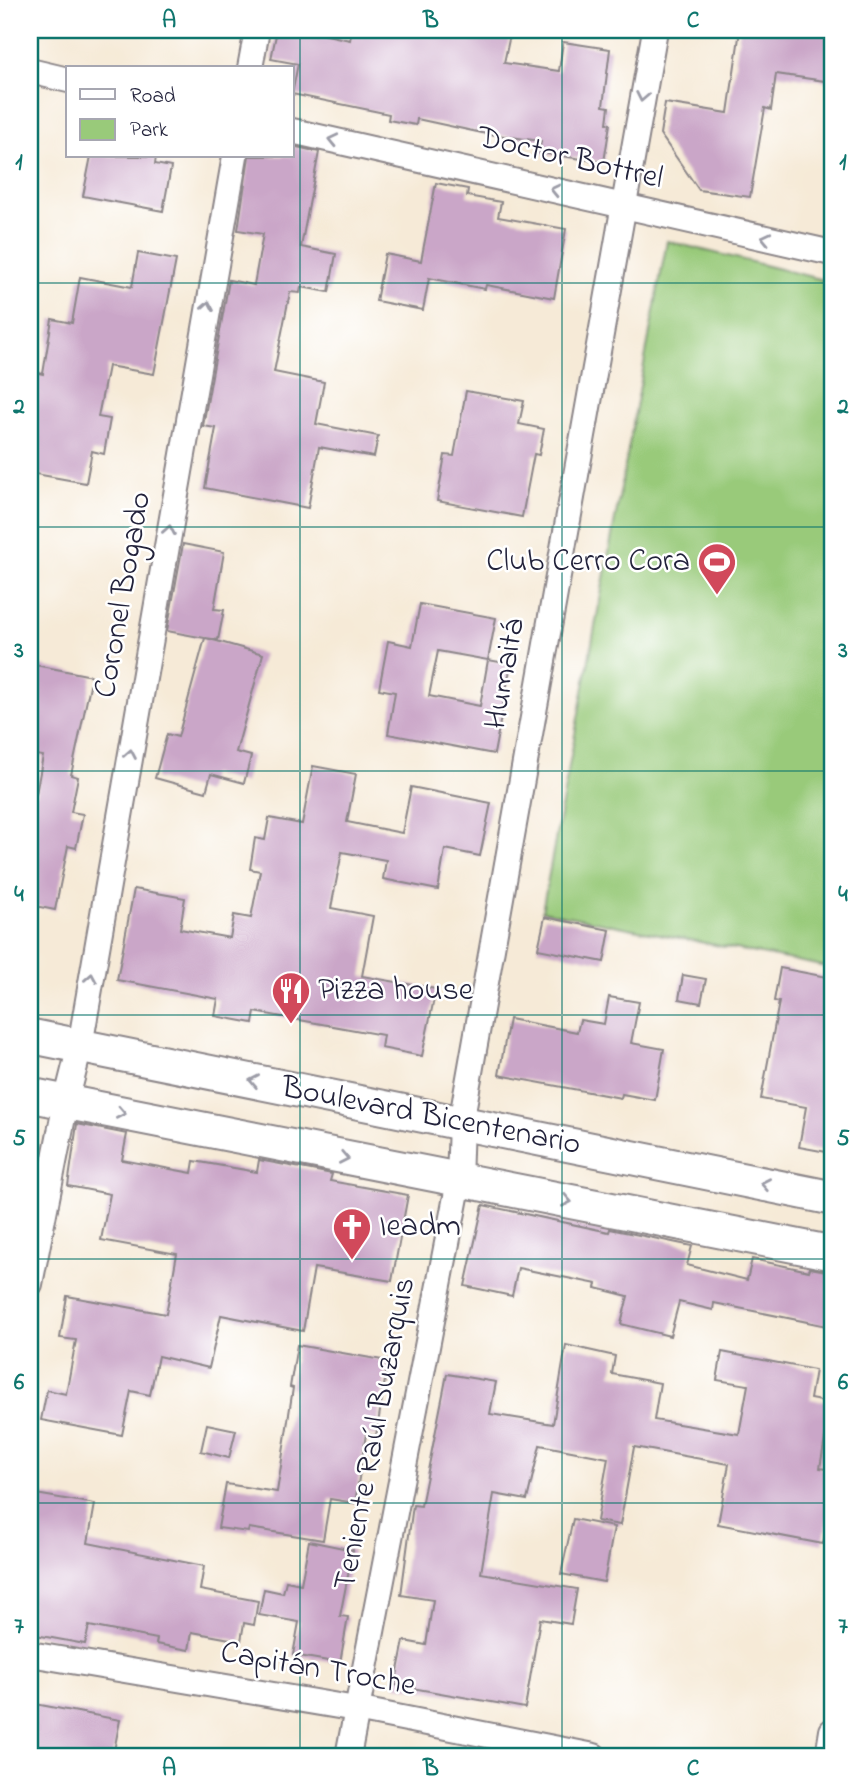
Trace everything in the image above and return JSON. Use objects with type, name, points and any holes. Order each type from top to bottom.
[{"type":"main road","name":"Boulevard Bicentenario","points":[[30,1036],[832,1198]]},
{"type":"main road","name":"Boulevard Bicentenario","points":[[30,1095],[832,1252]]},
{"type":"street","points":[[250,66],[257,30]]},
{"type":"street","name":"Humaitá","points":[[461,1123],[655,30]]},
{"type":"street","points":[[30,71],[66,80]]},
{"type":"street","name":"Doctor Bottrel","points":[[294,131],[832,253]]},
{"type":"street","name":"Coronel Bogado","points":[[30,1284],[79,1046],[234,158]]},
{"type":"street","name":"Teniente Raúl Buzarquis","points":[[348,1756],[459,1181],[461,1123]]},
{"type":"street","name":"Capitán Troche","points":[[30,1654],[356,1709],[594,1756]]},
{"type":"street","points":[[828,1756],[832,1731]]},
{"type":"green space","name":"Club Cerro Cora","points":[[667,241],[832,282],[832,968],[542,911]]},
{"type":"building","points":[[277,30],[303,30],[350,40],[352,30],[511,30],[504,63],[559,71],[563,42],[610,49],[603,106],[609,107],[607,123],[610,124],[604,162],[539,153],[541,141],[482,133],[417,119],[416,125],[388,120],[389,114],[294,94],[298,64],[271,59]]},
{"type":"building","points":[[740,30],[832,30],[832,82],[776,74],[771,110],[765,108],[750,197],[699,190],[660,134],[665,103],[728,113]]},
{"type":"building","points":[[294,146],[319,152],[301,247],[336,254],[329,292],[301,287],[300,293],[290,292],[274,372],[324,382],[316,424],[378,436],[374,457],[319,447],[308,508],[205,488],[216,428],[203,426],[229,280],[254,285],[263,234],[238,230],[249,158],[294,158]]},
{"type":"building","points":[[91,158],[156,158],[155,164],[171,167],[163,211],[83,196]]},
{"type":"building","points":[[436,183],[468,189],[467,196],[501,202],[498,217],[566,229],[554,298],[429,278],[423,310],[376,301],[385,254],[421,261]]},
{"type":"building","points":[[138,253],[176,260],[154,374],[108,366],[98,417],[110,419],[104,454],[92,451],[86,483],[30,473],[30,397],[34,372],[43,374],[52,319],[72,323],[80,277],[132,287]]},
{"type":"building","points":[[466,391],[524,401],[519,424],[544,429],[539,455],[534,454],[522,517],[437,501],[445,455],[454,456]]},
{"type":"building","points":[[183,544],[224,552],[214,609],[224,610],[218,640],[206,638],[263,654],[236,752],[251,756],[244,783],[211,774],[206,792],[155,778],[167,734],[178,737],[205,638],[167,631]]},
{"type":"building","points":[[420,604],[496,618],[488,660],[511,664],[494,754],[388,734],[395,692],[379,689],[388,641],[412,646]],"holes":[[[438,651],[488,660],[480,706],[429,696]]]},
{"type":"building","points":[[30,664],[92,676],[71,775],[78,777],[71,812],[83,814],[76,848],[68,846],[55,910],[30,905],[30,796],[36,794],[43,756],[30,754]]},
{"type":"building","points":[[313,766],[356,774],[347,822],[402,833],[411,787],[491,803],[480,856],[445,849],[438,890],[383,879],[386,860],[342,852],[331,908],[373,916],[362,976],[436,989],[422,1056],[381,1048],[383,1035],[255,1012],[253,1023],[215,1016],[218,999],[117,980],[134,889],[185,898],[180,929],[230,938],[234,915],[251,918],[260,871],[250,869],[255,838],[265,840],[269,818],[302,824]]},
{"type":"building","points":[[545,917],[610,930],[604,962],[538,949]]},
{"type":"building","points":[[780,968],[832,978],[832,1153],[799,1147],[806,1107],[761,1099],[779,1002],[774,1001]]},
{"type":"building","points":[[683,975],[706,979],[701,1003],[679,999]]},
{"type":"building","points":[[609,997],[639,1002],[631,1043],[664,1049],[655,1100],[622,1094],[621,1098],[499,1075],[509,1019],[577,1032],[580,1020],[604,1024]]},
{"type":"building","points":[[77,1124],[127,1134],[122,1160],[192,1173],[194,1161],[257,1172],[259,1160],[332,1174],[330,1181],[408,1195],[392,1281],[314,1268],[303,1331],[221,1315],[209,1368],[158,1356],[150,1395],[131,1391],[122,1435],[41,1420],[47,1390],[66,1394],[76,1340],[60,1338],[67,1296],[166,1314],[177,1254],[101,1240],[110,1194],[68,1186]]},
{"type":"building","points":[[483,1205],[609,1232],[610,1229],[692,1246],[687,1265],[747,1280],[752,1259],[809,1271],[810,1268],[832,1272],[832,1327],[714,1303],[713,1310],[679,1302],[670,1336],[621,1324],[628,1296],[596,1288],[597,1284],[518,1268],[512,1296],[465,1286]]},
{"type":"building","points":[[297,1345],[388,1361],[376,1436],[366,1434],[355,1503],[330,1499],[323,1540],[249,1528],[248,1532],[218,1528],[226,1484],[277,1492]]},
{"type":"building","points":[[566,1345],[615,1356],[612,1374],[660,1383],[654,1420],[739,1434],[748,1385],[717,1380],[722,1352],[815,1370],[810,1399],[831,1403],[820,1468],[832,1470],[832,1493],[823,1544],[718,1524],[729,1464],[634,1447],[620,1525],[597,1521],[608,1458],[540,1445],[527,1500],[494,1494],[481,1573],[577,1589],[571,1624],[540,1619],[525,1708],[395,1685],[404,1641],[426,1645],[433,1600],[401,1595],[413,1505],[421,1506],[447,1374],[496,1382],[490,1414],[553,1424]]},
{"type":"building","points":[[207,1424],[236,1430],[229,1458],[201,1451]]},
{"type":"building","points":[[30,1493],[95,1504],[88,1543],[204,1566],[200,1590],[258,1601],[254,1625],[244,1623],[241,1641],[192,1632],[189,1650],[156,1644],[157,1639],[89,1626],[85,1644],[30,1634]]},
{"type":"building","points":[[573,1519],[614,1527],[604,1582],[561,1574]]},
{"type":"building","points":[[309,1541],[353,1550],[340,1616],[348,1617],[340,1663],[293,1655],[299,1622],[259,1615],[264,1589],[283,1593],[286,1581],[301,1584]]},
{"type":"building","points":[[30,1703],[120,1720],[113,1756],[30,1756]]},
{"type":"place","name":"Club Cerro Cora","points":[[717,596]]},
{"type":"place","name":"Pizza house","points":[[291,1025]]},
{"type":"place","name":"Ieadm","points":[[352,1261]]}]
